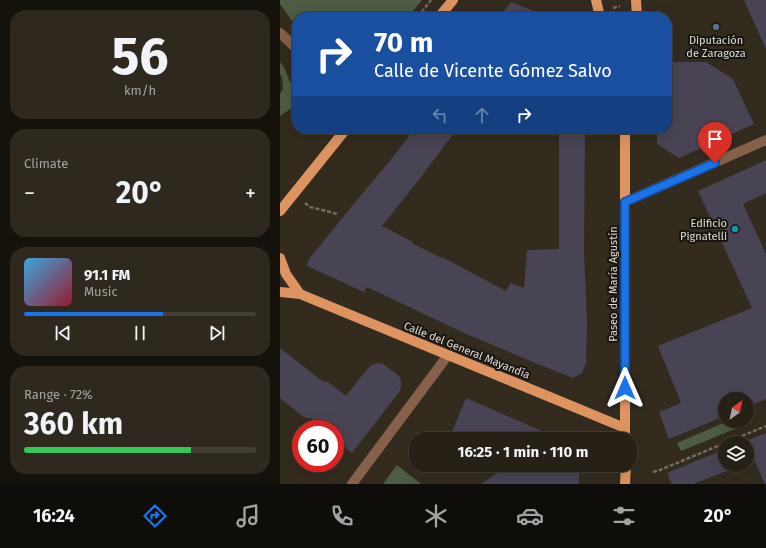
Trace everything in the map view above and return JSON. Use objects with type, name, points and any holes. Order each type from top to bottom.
[{"type":"main road","points":[[443,12],[453,0]]},
{"type":"main road","points":[[596,0],[599,12]]},
{"type":"main road","points":[[636,0],[637,12]]},
{"type":"main road","points":[[280,211],[342,134]]},
{"type":"main road","name":"Paseo de María Agustín","points":[[625,134],[625,432]]},
{"type":"main road","points":[[280,258],[286,274],[300,294]]},
{"type":"main road","name":"Calle del General Mayandía","points":[[280,292],[300,294],[625,428]]},
{"type":"main road","points":[[625,484],[626,472]]},
{"type":"street","points":[[280,33],[292,44]]},
{"type":"street","points":[[625,202],[766,140]]},
{"type":"street","points":[[352,484],[448,355]]},
{"type":"path","points":[[422,12],[431,0]]},
{"type":"path","points":[[613,8],[620,6]]},
{"type":"path","points":[[305,203],[310,207],[338,214]]},
{"type":"path","points":[[653,472],[766,426]]},
{"type":"green space","points":[[280,0],[422,0],[412,12],[292,12],[292,21],[280,4]]},
{"type":"green space","points":[[280,62],[292,84],[292,108],[280,116],[280,94],[283,89],[282,76],[280,75]]},
{"type":"green space","points":[[718,425],[718,428],[737,428],[681,451],[677,443]]},
{"type":"green space","points":[[397,465],[421,484],[383,484]]},
{"type":"building","points":[[744,0],[766,0],[766,49]]},
{"type":"building","points":[[511,2],[537,12],[503,12]]},
{"type":"building","points":[[672,62],[706,62],[733,79],[754,124],[679,158],[657,144],[657,134],[672,134]]},
{"type":"building","points":[[410,134],[453,134],[382,226],[506,291],[511,283],[524,288],[527,250],[559,249],[559,134],[585,134],[584,251],[587,323],[586,363],[582,373],[573,378],[462,332],[367,287],[364,292],[307,266],[309,259]]},
{"type":"building","points":[[766,160],[766,193],[743,204],[766,254],[766,399],[754,404],[754,392],[718,392],[718,419],[669,439],[659,412],[681,403],[658,346],[752,308],[698,191]]},
{"type":"building","points":[[280,348],[322,381],[328,382],[346,396],[368,368],[378,363],[383,364],[398,375],[401,380],[401,388],[399,392],[352,453],[344,447],[344,420],[313,420],[312,418],[305,418],[280,398]]},
{"type":"building","points":[[466,398],[544,432],[452,432]]},
{"type":"building","points":[[766,433],[766,484],[754,460],[754,438]]},
{"type":"building","points":[[718,452],[718,472],[724,472],[693,484],[672,484],[667,473]]},
{"type":"building","points":[[499,472],[579,472],[579,484],[481,484]]},
{"type":"place","name":"Diputación de Zaragoza","points":[[716,27]]},
{"type":"place","name":"Edificio Pignatelli","points":[[735,229]]},
{"type":"route","points":[[625,388],[625,202],[715,163]]}]
